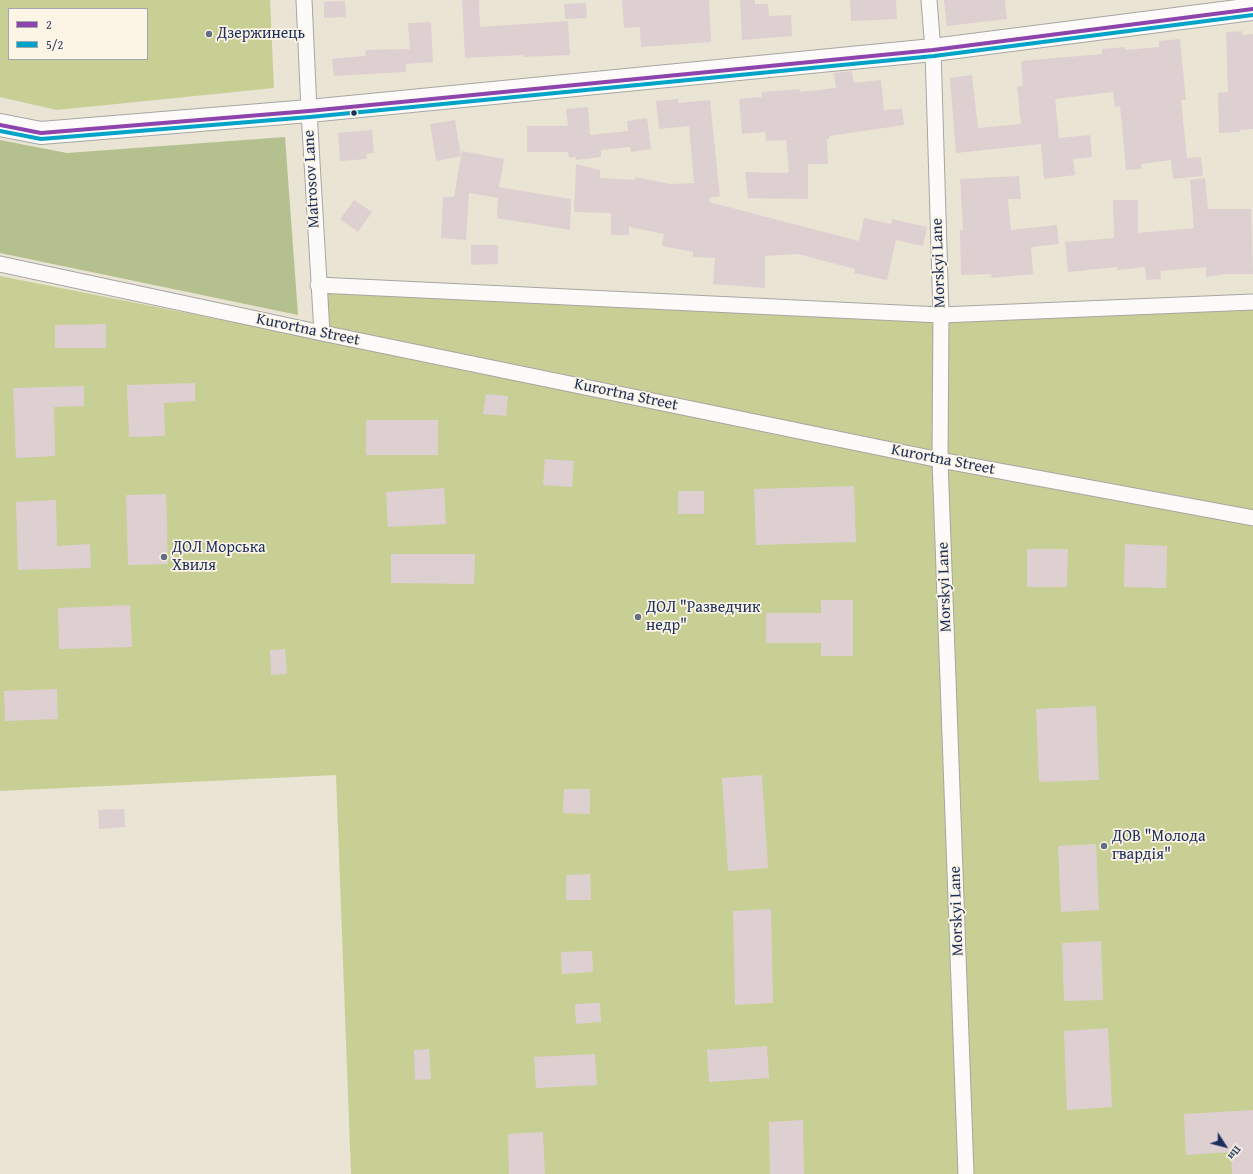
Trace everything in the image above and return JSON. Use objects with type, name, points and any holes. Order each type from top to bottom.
[{"type":"main road","points":[[0,125],[42,133],[309,111],[933,50],[1253,9]]},
{"type":"street","name":"Matrosov Lane","points":[[304,0],[318,285],[322,333]]},
{"type":"street","name":"Morskyi Lane","points":[[930,0],[933,50],[941,315],[940,460],[966,1174]]},
{"type":"street","name":"Kurortna Street","points":[[0,264],[322,333],[940,460],[1253,518]]},
{"type":"street","points":[[318,285],[941,315],[1253,302]]},
{"type":"green space","name":"Дзержинець","points":[[0,0],[270,0],[274,88],[57,110],[0,97]]},
{"type":"green space","points":[[285,137],[298,315],[0,253],[0,140],[67,153]]},
{"type":"green space","points":[[0,276],[318,339],[324,332],[320,290],[942,317],[1253,304],[1253,1174],[351,1174],[336,775],[0,791]]},
{"type":"building","points":[[462,0],[479,0],[480,27],[568,21],[570,55],[523,57],[523,55],[465,58]]},
{"type":"building","points":[[622,0],[709,0],[711,42],[641,47],[640,27],[624,28]]},
{"type":"building","points":[[740,0],[755,0],[755,4],[768,4],[769,16],[791,15],[792,36],[742,40]]},
{"type":"building","points":[[850,0],[896,0],[897,19],[851,21]]},
{"type":"building","points":[[944,0],[1005,0],[1007,19],[947,26]]},
{"type":"building","points":[[345,1],[346,17],[324,18],[324,2]]},
{"type":"building","points":[[586,3],[587,18],[565,19],[564,4]]},
{"type":"building","points":[[431,22],[433,62],[406,64],[406,72],[334,76],[332,59],[365,56],[366,50],[410,49],[408,23]]},
{"type":"building","points":[[1242,31],[1242,35],[1253,34],[1253,129],[1240,130],[1240,132],[1219,133],[1218,93],[1228,92],[1226,32]]},
{"type":"building","points":[[1180,39],[1186,100],[1181,100],[1187,158],[1201,157],[1203,176],[1173,179],[1171,160],[1141,164],[1142,169],[1126,170],[1120,106],[1115,107],[1113,92],[1055,99],[1059,138],[1090,135],[1092,157],[1073,159],[1075,175],[1044,179],[1041,144],[956,153],[950,78],[972,75],[978,128],[1021,124],[1017,87],[1023,86],[1021,61],[1102,54],[1102,49],[1125,47],[1125,50],[1159,47],[1159,41]]},
{"type":"building","points":[[852,71],[854,83],[881,80],[884,110],[902,109],[904,125],[829,136],[830,139],[827,139],[828,164],[808,164],[808,199],[748,198],[745,172],[786,173],[789,171],[786,140],[766,141],[765,132],[742,134],[739,99],[762,97],[762,92],[800,89],[800,92],[836,88],[834,73]]},
{"type":"building","points":[[678,99],[678,103],[710,100],[720,197],[710,197],[709,202],[859,241],[864,218],[891,224],[892,219],[927,227],[923,246],[896,240],[887,280],[854,273],[855,269],[798,254],[765,256],[765,288],[713,284],[715,258],[693,257],[693,252],[662,246],[664,234],[629,227],[629,235],[611,235],[611,213],[574,212],[576,164],[600,170],[600,178],[635,180],[635,177],[670,184],[694,183],[689,126],[659,129],[656,101]]},
{"type":"building","points":[[588,107],[590,135],[628,131],[627,121],[647,118],[651,149],[631,152],[630,147],[601,150],[601,157],[576,160],[576,157],[569,158],[568,152],[527,152],[527,126],[568,126],[566,109]]},
{"type":"building","points":[[455,120],[461,156],[436,161],[430,124]]},
{"type":"building","points":[[372,130],[374,153],[366,154],[367,159],[340,161],[338,133]]},
{"type":"building","points":[[462,151],[504,159],[499,187],[571,199],[570,230],[497,218],[498,198],[469,193],[466,240],[441,238],[443,197],[454,197]]},
{"type":"building","points":[[1019,176],[1021,199],[1008,199],[1011,230],[1057,225],[1059,244],[1031,247],[1033,274],[992,278],[991,274],[961,275],[960,230],[963,230],[960,179]]},
{"type":"building","points":[[1205,178],[1208,209],[1251,209],[1253,274],[1226,274],[1206,277],[1206,267],[1160,271],[1161,279],[1146,280],[1145,267],[1117,270],[1117,267],[1068,272],[1065,242],[1114,238],[1113,200],[1138,200],[1138,233],[1194,228],[1190,180]]},
{"type":"building","points":[[354,200],[372,212],[358,232],[340,219]]},
{"type":"building","points":[[471,245],[498,245],[498,264],[471,265]]},
{"type":"building","points":[[106,324],[106,348],[55,348],[55,325]]},
{"type":"building","points":[[195,383],[195,401],[164,403],[165,436],[129,437],[127,385]]},
{"type":"building","points":[[84,386],[84,406],[54,407],[55,456],[16,458],[13,388]]},
{"type":"building","points":[[486,394],[508,396],[506,416],[483,414]]},
{"type":"building","points":[[366,420],[438,420],[438,455],[366,455]]},
{"type":"building","points":[[545,459],[574,461],[572,487],[543,485]]},
{"type":"building","points":[[854,486],[856,542],[756,545],[754,489]]},
{"type":"building","points":[[444,488],[446,524],[388,527],[386,492]]},
{"type":"building","points":[[678,491],[704,491],[704,514],[678,514]]},
{"type":"building","points":[[166,494],[168,564],[128,565],[126,495]]},
{"type":"building","points":[[56,500],[57,546],[90,544],[91,568],[18,570],[16,502]]},
{"type":"building","points":[[1125,544],[1167,546],[1166,588],[1124,587]]},
{"type":"building","points":[[1027,549],[1068,549],[1067,587],[1027,587]]},
{"type":"building","points":[[391,554],[475,554],[474,584],[391,583]]},
{"type":"building","points":[[821,600],[853,600],[853,656],[821,656],[821,643],[766,643],[766,613],[821,613]]},
{"type":"building","points":[[130,605],[132,647],[59,649],[58,608]]},
{"type":"building","points":[[285,649],[287,674],[271,675],[270,650]]},
{"type":"building","points":[[57,689],[58,719],[5,721],[4,691]]},
{"type":"building","points":[[1096,706],[1099,780],[1039,782],[1036,709]]},
{"type":"building","points":[[762,775],[768,868],[728,871],[722,778]]},
{"type":"building","points":[[564,789],[590,789],[590,814],[563,813]]},
{"type":"building","points":[[124,809],[125,827],[99,829],[98,810]]},
{"type":"building","points":[[1096,844],[1099,910],[1061,912],[1058,846]]},
{"type":"building","points":[[590,874],[591,900],[566,900],[566,875]]},
{"type":"building","points":[[771,909],[773,1003],[735,1005],[733,911]]},
{"type":"building","points":[[1101,941],[1103,1000],[1064,1001],[1062,943]]},
{"type":"building","points":[[592,951],[593,972],[562,974],[561,952]]},
{"type":"building","points":[[600,1003],[601,1022],[576,1024],[575,1004]]},
{"type":"building","points":[[1108,1028],[1112,1107],[1067,1110],[1064,1031]]},
{"type":"building","points":[[767,1046],[769,1078],[709,1082],[707,1050]]},
{"type":"building","points":[[429,1049],[431,1079],[415,1080],[414,1050]]},
{"type":"building","points":[[595,1054],[597,1085],[536,1088],[534,1057]]},
{"type":"building","points":[[1253,1110],[1253,1174],[1232,1174],[1231,1152],[1186,1155],[1184,1114]]},
{"type":"building","points":[[803,1120],[804,1174],[770,1174],[769,1122]]},
{"type":"building","points":[[543,1132],[545,1174],[509,1174],[508,1134]]},
{"type":"transit line","name":"2","points":[[0,125],[41,133],[309,111],[933,50],[1253,9]]},
{"type":"transit line","name":"5/2","points":[[0,131],[41,139],[310,117],[934,56],[1253,15]]},
{"type":"place","name":"Дзержинець","points":[[209,34]]},
{"type":"place","name":"ДОЛ Морська Хвиля","points":[[164,557]]},
{"type":"place","name":"ДОЛ \"Разведчик недр\"","points":[[638,617]]},
{"type":"place","name":"ДОВ \"Молода гвардія\"","points":[[1104,846]]}]
